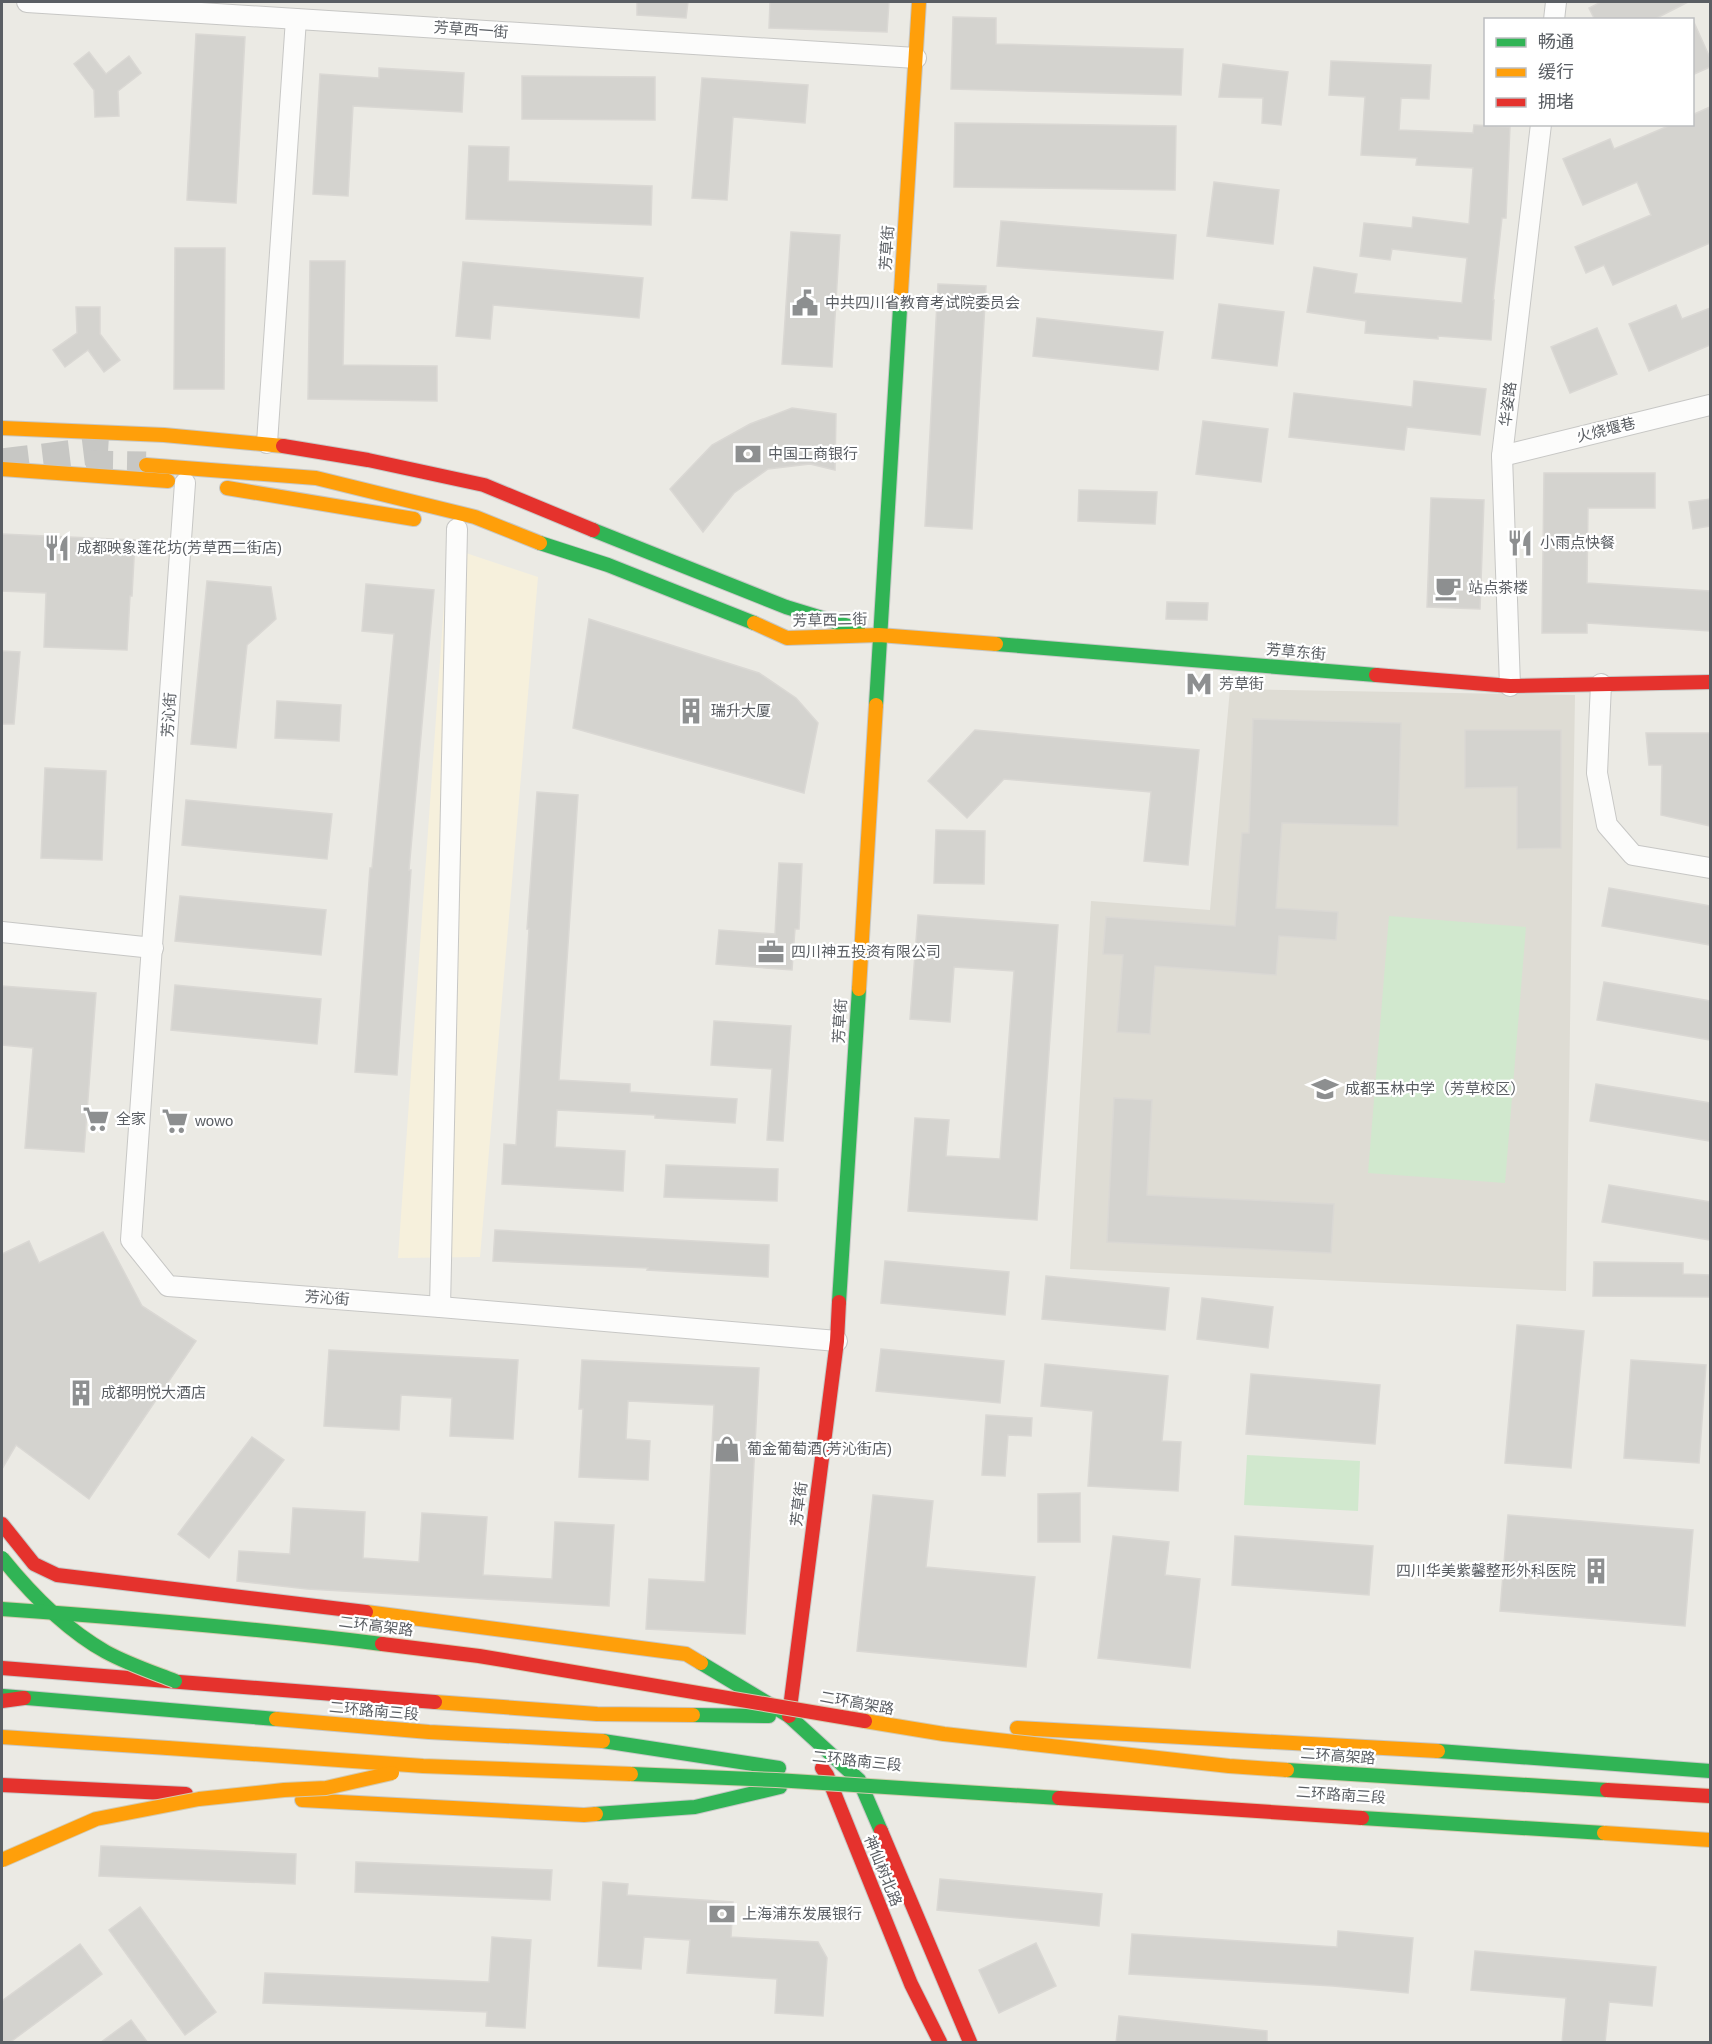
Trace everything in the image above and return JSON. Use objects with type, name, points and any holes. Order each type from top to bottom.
[{"type":"main road","name":"芳草街","points":[[789,1716],[837,1341],[919,2]]},
{"type":"main road","points":[[2,428],[164,435],[267,443],[368,460],[484,485],[559,517]]},
{"type":"main road","points":[[482,506],[335,472],[223,459],[146,458],[316,478],[475,517],[530,540]]},
{"type":"main road","points":[[2,469],[191,483]]},
{"type":"main road","points":[[218,487],[423,521]]},
{"type":"main road","points":[[504,510],[559,517]]},
{"type":"main road","name":"芳草西二街","points":[[559,517],[786,607],[879,635]]},
{"type":"main road","points":[[462,529],[530,540]]},
{"type":"main road","name":"芳草西二街","points":[[530,540],[608,565],[751,621],[787,638],[879,635]]},
{"type":"main road","name":"芳草东街","points":[[879,635],[1510,686],[1710,682]]},
{"type":"main road","points":[[2,1524],[34,1564],[57,1575],[686,1654],[789,1716],[859,1780],[970,2043]]},
{"type":"main road","points":[[2,1558],[45,1605],[82,1636],[118,1658],[175,1681]]},
{"type":"main road","points":[[11,1590],[53,1596]]},
{"type":"main road","name":"二环高架路","points":[[2,1610],[116,1617],[303,1634],[479,1656],[944,1734],[1229,1766],[1710,1796]]},
{"type":"main road","points":[[277,1617],[303,1634]]},
{"type":"main road","name":"二环路南三段","points":[[2,1668],[597,1714],[789,1716],[1417,1750],[1710,1771]]},
{"type":"main road","name":"二环路南三段","points":[[2,1699],[24,1698],[429,1732],[607,1741],[859,1780],[1080,1791],[1706,1840]]},
{"type":"main road","name":"神仙树北路","points":[[789,1716],[827,1775],[911,1984],[940,2043]]},
{"type":"main road","points":[[2,1737],[423,1766],[776,1780],[1706,1840]]},
{"type":"main road","points":[[2,1860],[96,1819],[199,1798],[326,1788],[423,1766]]},
{"type":"main road","points":[[2,1785],[584,1815],[695,1807],[827,1775]]},
{"type":"street","name":"芳草西一街","points":[[27,2],[916,58]]},
{"type":"street","points":[[1554,18],[1556,2]]},
{"type":"street","points":[[267,443],[296,19]]},
{"type":"street","name":"华姿路","points":[[1510,686],[1502,456],[1541,126]]},
{"type":"street","name":"火烧堰巷","points":[[1502,456],[1710,405]]},
{"type":"street","name":"芳沁街","points":[[191,483],[131,1240],[168,1286],[837,1341]]},
{"type":"street","points":[[440,1307],[462,529]]},
{"type":"street","points":[[1601,684],[1597,773],[1607,825],[1633,855],[1710,868]]},
{"type":"street","points":[[2,932],[153,948]]},
{"type":"street","points":[[2,1571],[34,1564]]},
{"type":"shaded area","points":[[448,547],[538,577],[480,1257],[398,1258]]},
{"type":"shaded area","name":"成都玉林中学（芳草校区）","points":[[1230,689],[1575,695],[1566,1291],[1070,1269],[1091,901],[1210,910]]},
{"type":"green space","points":[[1389,916],[1526,927],[1505,1183],[1368,1173]]},
{"type":"green space","points":[[1247,1455],[1360,1461],[1358,1511],[1244,1505]]},
{"type":"building","points":[[637,2],[688,2],[686,18],[637,15]]},
{"type":"building","points":[[770,2],[889,2],[887,32],[769,28]]},
{"type":"building","points":[[1601,2],[1688,2],[1657,18],[1594,18],[1589,8]]},
{"type":"building","points":[[953,17],[996,18],[996,44],[1183,49],[1181,95],[951,89]]},
{"type":"building","points":[[1694,22],[1710,58],[1710,67],[1694,74]]},
{"type":"building","points":[[196,34],[245,37],[236,203],[187,200]]},
{"type":"building","points":[[89,52],[106,74],[129,56],[141,73],[118,91],[119,116],[95,117],[94,90],[74,64]]},
{"type":"building","points":[[1331,61],[1431,65],[1429,99],[1401,98],[1399,130],[1473,133],[1474,125],[1510,127],[1506,218],[1502,218],[1491,340],[1438,336],[1438,339],[1365,333],[1366,321],[1307,312],[1314,267],[1357,274],[1354,293],[1462,303],[1467,258],[1392,249],[1390,260],[1360,256],[1364,223],[1412,228],[1413,217],[1469,224],[1473,168],[1416,165],[1417,158],[1361,155],[1365,97],[1329,95]]},
{"type":"building","points":[[1223,64],[1288,72],[1281,125],[1262,123],[1263,98],[1219,97]]},
{"type":"building","points":[[379,68],[464,73],[462,112],[353,106],[348,196],[313,194],[320,74],[379,78]]},
{"type":"building","points":[[522,76],[655,77],[655,120],[522,119]]},
{"type":"building","points":[[702,78],[808,85],[805,123],[733,117],[727,200],[692,198]]},
{"type":"building","points":[[1710,107],[1710,243],[1613,285],[1604,265],[1586,273],[1575,247],[1651,215],[1637,182],[1583,205],[1563,159],[1610,139],[1614,149],[1668,126],[1694,126],[1694,114]]},
{"type":"building","points":[[955,123],[1176,126],[1175,190],[954,187]]},
{"type":"building","points":[[469,146],[509,147],[508,181],[652,186],[651,225],[466,219]]},
{"type":"building","points":[[1214,182],[1279,190],[1273,244],[1207,236]]},
{"type":"building","points":[[1001,221],[1176,235],[1173,279],[997,266]]},
{"type":"building","points":[[791,232],[840,235],[832,367],[782,364]]},
{"type":"building","points":[[175,248],[225,248],[224,389],[174,389]]},
{"type":"building","points":[[310,261],[345,261],[343,365],[437,366],[437,401],[308,399]]},
{"type":"building","points":[[463,262],[643,278],[639,318],[493,305],[490,339],[456,336]]},
{"type":"building","points":[[938,284],[986,286],[972,529],[925,526]]},
{"type":"building","points":[[1219,304],[1284,312],[1277,366],[1212,358]]},
{"type":"building","points":[[1676,305],[1682,319],[1710,308],[1710,345],[1649,371],[1629,324]]},
{"type":"building","points":[[76,307],[100,307],[100,334],[120,360],[104,372],[88,350],[65,367],[53,350],[77,333]]},
{"type":"building","points":[[1037,318],[1163,332],[1158,370],[1033,356]]},
{"type":"building","points":[[1597,328],[1617,374],[1570,393],[1551,347]]},
{"type":"building","points":[[1414,381],[1486,389],[1480,435],[1407,427],[1404,450],[1289,437],[1294,393],[1412,407]]},
{"type":"building","points":[[792,408],[836,414],[835,470],[810,464],[768,469],[734,493],[703,532],[670,489],[712,445],[750,424]]},
{"type":"building","points":[[1203,421],[1268,429],[1261,482],[1196,474]]},
{"type":"building","points":[[1544,473],[1655,473],[1655,508],[1588,508],[1587,583],[1710,591],[1710,631],[1587,623],[1587,633],[1542,633]]},
{"type":"building","points":[[1079,490],[1157,492],[1155,524],[1078,521]]},
{"type":"building","points":[[1431,498],[1484,500],[1480,609],[1427,607]]},
{"type":"building","points":[[1710,499],[1710,526],[1693,529],[1689,502]]},
{"type":"building","points":[[2,534],[135,540],[127,650],[44,647],[46,593],[2,591]]},
{"type":"building","points":[[207,581],[271,587],[276,619],[247,645],[236,748],[191,744]]},
{"type":"building","points":[[366,584],[434,590],[409,870],[411,870],[397,1075],[355,1072],[370,868],[372,868],[394,634],[362,631]]},
{"type":"building","points":[[1167,602],[1208,603],[1207,620],[1166,619]]},
{"type":"building","name":"瑞升大厦","points":[[589,619],[759,673],[796,698],[818,723],[804,793],[573,728]]},
{"type":"building","points":[[2,651],[20,652],[14,724],[2,724]]},
{"type":"building","points":[[277,701],[341,705],[339,741],[275,738]]},
{"type":"building","points":[[1253,719],[1401,723],[1398,826],[1282,823],[1276,908],[1338,912],[1336,940],[1279,936],[1276,975],[1155,966],[1150,1034],[1117,1032],[1123,955],[1103,954],[1106,917],[1235,926],[1242,833],[1249,833]]},
{"type":"building","points":[[975,730],[1199,750],[1188,865],[1144,861],[1151,792],[1004,779],[967,818],[928,781]]},
{"type":"building","points":[[1465,730],[1561,730],[1561,848],[1517,849],[1517,787],[1465,788]]},
{"type":"building","points":[[1646,733],[1710,733],[1710,826],[1661,815],[1662,765],[1649,765]]},
{"type":"building","points":[[45,768],[106,771],[102,860],[41,858]]},
{"type":"building","points":[[537,792],[578,795],[559,1080],[630,1084],[630,1092],[737,1099],[735,1123],[655,1118],[655,1115],[557,1110],[555,1147],[625,1151],[623,1191],[502,1184],[504,1144],[516,1145],[529,929],[527,929]]},
{"type":"building","points":[[186,800],[332,814],[327,859],[182,845]]},
{"type":"building","points":[[936,830],[985,831],[984,884],[934,883]]},
{"type":"building","points":[[779,863],[802,864],[799,929],[795,929],[792,970],[716,964],[719,930],[775,934]]},
{"type":"building","points":[[1609,888],[1710,906],[1710,945],[1602,926]]},
{"type":"building","points":[[180,896],[326,910],[321,955],[175,941]]},
{"type":"building","points":[[918,915],[1058,925],[1037,1220],[908,1211],[915,1118],[949,1120],[946,1156],[1000,1159],[1014,971],[954,967],[950,1022],[910,1019]]},
{"type":"building","points":[[1604,982],[1710,1001],[1710,1040],[1597,1020]]},
{"type":"building","points":[[175,985],[321,999],[317,1044],[171,1030]]},
{"type":"building","points":[[2,986],[96,993],[84,1152],[25,1148],[33,1048],[2,1045]]},
{"type":"building","points":[[714,1021],[791,1026],[783,1141],[767,1140],[772,1069],[711,1065]]},
{"type":"building","points":[[1596,1084],[1710,1103],[1710,1141],[1590,1121]]},
{"type":"building","points":[[1114,1098],[1152,1100],[1147,1195],[1334,1204],[1331,1253],[1107,1242]]},
{"type":"building","points":[[666,1165],[778,1169],[777,1201],[664,1197]]},
{"type":"building","points":[[1609,1185],[1710,1202],[1710,1240],[1602,1222]]},
{"type":"building","points":[[495,1230],[769,1245],[768,1277],[647,1270],[648,1268],[493,1261]]},
{"type":"building","name":"成都明悦大酒店","points":[[103,1232],[142,1306],[196,1341],[89,1499],[16,1445],[2,1469],[2,1254],[29,1241],[39,1263]]},
{"type":"building","points":[[885,1261],[1009,1272],[1005,1315],[881,1303]]},
{"type":"building","points":[[1594,1262],[1683,1263],[1683,1274],[1710,1275],[1710,1297],[1593,1296]]},
{"type":"building","points":[[1046,1276],[1169,1288],[1165,1330],[1042,1319]]},
{"type":"building","points":[[1202,1298],[1273,1307],[1268,1348],[1197,1339]]},
{"type":"building","points":[[1517,1325],[1584,1331],[1571,1468],[1505,1463]]},
{"type":"building","points":[[881,1349],[1004,1361],[1000,1403],[876,1391]]},
{"type":"building","points":[[329,1350],[518,1360],[513,1439],[450,1436],[452,1398],[401,1395],[399,1430],[324,1426]]},
{"type":"building","points":[[582,1360],[759,1368],[745,1634],[646,1629],[649,1579],[705,1582],[714,1405],[628,1401],[626,1439],[650,1441],[648,1480],[579,1477],[583,1409],[579,1409]]},
{"type":"building","points":[[1631,1360],[1706,1365],[1699,1463],[1624,1458]]},
{"type":"building","points":[[1045,1364],[1168,1376],[1162,1441],[1181,1442],[1178,1491],[1088,1486],[1093,1411],[1041,1406]]},
{"type":"building","points":[[1251,1374],[1380,1385],[1375,1444],[1246,1434]]},
{"type":"building","points":[[986,1415],[1032,1418],[1031,1436],[1008,1435],[1005,1476],[982,1475]]},
{"type":"building","points":[[252,1437],[284,1460],[209,1558],[178,1534]]},
{"type":"building","points":[[1080,1493],[1080,1542],[1038,1542],[1038,1494]]},
{"type":"building","points":[[873,1495],[933,1501],[926,1567],[1035,1577],[1026,1667],[857,1651]]},
{"type":"building","points":[[293,1508],[365,1512],[363,1558],[419,1562],[422,1513],[487,1517],[483,1575],[552,1579],[555,1522],[614,1525],[609,1606],[307,1589],[237,1581],[239,1551],[290,1554]]},
{"type":"building","name":"四川华美紫馨整形外科医院","points":[[1508,1515],[1693,1530],[1685,1626],[1500,1611]]},
{"type":"building","points":[[1113,1536],[1169,1542],[1165,1575],[1200,1579],[1190,1668],[1098,1658]]},
{"type":"building","points":[[1235,1536],[1373,1546],[1369,1595],[1232,1585]]},
{"type":"building","points":[[101,1846],[296,1854],[295,1884],[99,1876]]},
{"type":"building","points":[[356,1862],[552,1870],[550,1900],[355,1892]]},
{"type":"building","points":[[940,1879],[1102,1894],[1099,1926],[937,1910]]},
{"type":"building","points":[[603,1882],[628,1884],[627,1895],[733,1902],[731,1937],[818,1942],[827,1958],[823,2016],[775,2013],[777,1979],[687,1973],[690,1940],[644,1937],[641,1969],[598,1966]]},
{"type":"building","points":[[140,1907],[216,2012],[185,2035],[109,1930]]},
{"type":"building","points":[[1338,1931],[1413,1938],[1408,1993],[1333,1986],[1129,1974],[1132,1934],[1337,1947]]},
{"type":"building","points":[[492,1937],[531,1940],[525,2028],[486,2026],[487,2012],[263,2003],[265,1973],[489,1982]]},
{"type":"building","points":[[1036,1943],[1056,1986],[999,2013],[979,1970]]},
{"type":"building","points":[[80,1944],[102,1974],[9,2043],[2,2043],[2,2001]]},
{"type":"building","points":[[1475,1951],[1656,1967],[1652,2006],[1609,2002],[1605,2043],[1562,2043],[1566,1998],[1471,1990]]},
{"type":"building","points":[[1119,2016],[1267,2031],[1267,2043],[1116,2043]]},
{"type":"building","points":[[131,2020],[148,2043],[100,2043]]},
{"type":"tunnel","points":[[2,462],[92,451],[108,452]]},
{"type":"tunnel","points":[[86,464],[146,465]]},
{"type":"traffic: fast","points":[[876,705],[901,292]]},
{"type":"traffic: fast","points":[[593,530],[786,607],[858,629]]},
{"type":"traffic: fast","points":[[540,543],[608,565],[754,623]]},
{"type":"traffic: fast","points":[[996,644],[1376,675]]},
{"type":"traffic: fast","points":[[839,1302],[859,989]]},
{"type":"traffic: fast","points":[[2,1558],[25,1585],[63,1622],[91,1643],[140,1668],[175,1681]]},
{"type":"traffic: fast","points":[[2,1609],[192,1624],[382,1644]]},
{"type":"traffic: fast","points":[[701,1663],[789,1716],[859,1780],[881,1831]]},
{"type":"traffic: fast","points":[[3,1696],[276,1719]]},
{"type":"traffic: fast","points":[[693,1715],[769,1716]]},
{"type":"traffic: fast","points":[[603,1741],[779,1768]]},
{"type":"traffic: fast","points":[[1438,1751],[1710,1771]]},
{"type":"traffic: fast","points":[[1287,1770],[1607,1790]]},
{"type":"traffic: fast","points":[[631,1774],[776,1780],[1059,1798]]},
{"type":"traffic: fast","points":[[596,1814],[695,1807],[780,1787]]},
{"type":"traffic: fast","points":[[1362,1818],[1604,1833]]},
{"type":"traffic: slow","points":[[901,292],[919,2]]},
{"type":"traffic: slow","points":[[2,428],[164,435],[283,446]]},
{"type":"traffic: slow","points":[[146,465],[316,478],[475,517],[540,543]]},
{"type":"traffic: slow","points":[[2,469],[168,481]]},
{"type":"traffic: slow","points":[[227,488],[414,519]]},
{"type":"traffic: slow","points":[[754,623],[787,638],[879,635],[996,644]]},
{"type":"traffic: slow","points":[[859,989],[876,705]]},
{"type":"traffic: slow","points":[[366,1612],[686,1654],[701,1663]]},
{"type":"traffic: slow","points":[[435,1702],[597,1714],[693,1715]]},
{"type":"traffic: slow","points":[[276,1719],[429,1732],[603,1741]]},
{"type":"traffic: slow","points":[[865,1721],[944,1734],[1229,1766],[1287,1770]]},
{"type":"traffic: slow","points":[[1017,1728],[1438,1751]]},
{"type":"traffic: slow","points":[[2,1737],[168,1748]]},
{"type":"traffic: slow","points":[[168,1748],[423,1766],[631,1774]]},
{"type":"traffic: slow","points":[[2,1860],[96,1819],[199,1799],[326,1788],[392,1773]]},
{"type":"traffic: slow","points":[[302,1800],[596,1814]]},
{"type":"traffic: slow","points":[[1604,1833],[1710,1840]]},
{"type":"traffic: jam","points":[[283,446],[368,460],[484,485],[593,530]]},
{"type":"traffic: jam","points":[[1376,675],[1510,686],[1710,682]]},
{"type":"traffic: jam","points":[[789,1716],[837,1341],[839,1302]]},
{"type":"traffic: jam","points":[[2,1524],[34,1564],[57,1575],[366,1612]]},
{"type":"traffic: jam","points":[[382,1644],[479,1656],[865,1721]]},
{"type":"traffic: jam","points":[[2,1668],[435,1702]]},
{"type":"traffic: jam","points":[[2,1701],[24,1698]]},
{"type":"traffic: jam","points":[[822,1768],[827,1775],[911,1984],[940,2042]]},
{"type":"traffic: jam","points":[[2,1785],[186,1794]]},
{"type":"traffic: jam","points":[[1607,1790],[1710,1796]]},
{"type":"traffic: jam","points":[[1059,1798],[1362,1818]]},
{"type":"traffic: jam","points":[[881,1831],[970,2042]]},
{"type":"place","name":"中共四川省教育考试院委员会","points":[[805,303]]},
{"type":"place","name":"中国工商银行","points":[[748,454]]},
{"type":"place","name":"小雨点快餐","points":[[1520,543]]},
{"type":"place","name":"成都映象莲花坊(芳草西二街店)","points":[[57,548]]},
{"type":"place","name":"站点茶楼","points":[[1448,588]]},
{"type":"place","name":"芳草街","points":[[1199,684]]},
{"type":"place","name":"瑞升大厦","points":[[691,711]]},
{"type":"place","name":"四川神五投资有限公司","points":[[771,952]]},
{"type":"place","name":"成都玉林中学（芳草校区）","points":[[1325,1089]]},
{"type":"place","name":"全家","points":[[96,1119]]},
{"type":"place","name":"wowo","points":[[175,1121]]},
{"type":"place","name":"成都明悦大酒店","points":[[81,1393]]},
{"type":"place","name":"葡金葡萄酒(芳沁街店)","points":[[727,1449]]},
{"type":"place","name":"四川华美紫馨整形外科医院","points":[[1596,1571]]},
{"type":"place","name":"上海浦东发展银行","points":[[722,1914]]}]
